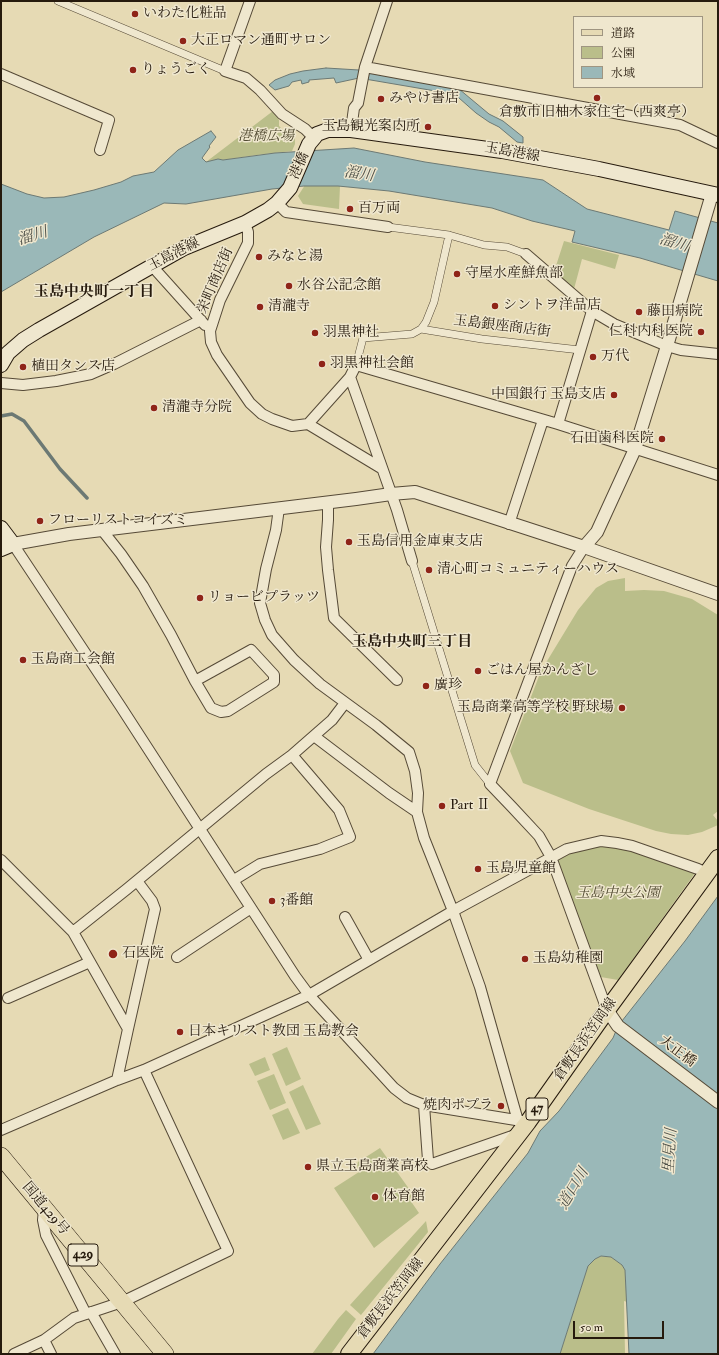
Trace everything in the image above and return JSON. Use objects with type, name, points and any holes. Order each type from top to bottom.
[{"type":"highway","name":"国道429号","points":[[1,1156],[166,1354]]},
{"type":"main road","name":"玉島港線","points":[[312,141],[317,134],[328,130],[351,130],[502,150],[715,194]]},
{"type":"main road","name":"港橋","points":[[290,188],[312,141]]},
{"type":"main road","name":"玉島港線","points":[[1,365],[8,353],[23,340],[184,248],[245,223],[268,210],[277,203],[290,188]]},
{"type":"main road","points":[[1,528],[7,547]]},
{"type":"main road","name":"倉敷長浜笠岡線","points":[[349,1354],[608,1010],[718,858]]},
{"type":"street","points":[[58,1],[225,71],[246,78],[260,90],[282,114],[304,129],[312,141]]},
{"type":"street","points":[[225,71],[250,1]]},
{"type":"street","points":[[351,130],[354,108],[358,103],[365,66],[387,1]]},
{"type":"street","points":[[365,66],[680,124],[718,143]]},
{"type":"street","points":[[1,74],[109,120],[100,150]]},
{"type":"street","points":[[490,784],[572,566],[584,547],[597,532],[635,449],[668,346],[702,226],[715,194]]},
{"type":"street","points":[[277,203],[286,212],[449,236],[484,245],[507,247],[526,254],[592,310],[614,324],[681,350],[718,354]]},
{"type":"street","name":"栄町商店街","points":[[245,223],[248,232],[248,243],[220,300],[210,331],[211,342],[217,355],[250,403],[262,414],[292,426],[308,424]]},
{"type":"street","points":[[421,329],[426,322],[434,302],[449,236]]},
{"type":"street","points":[[152,266],[210,331]]},
{"type":"street","points":[[558,424],[592,310]]},
{"type":"street","points":[[1,383],[23,385],[56,381],[91,374],[201,320]]},
{"type":"street","name":"玉島銀座商店街","points":[[356,365],[363,338],[412,334],[421,329],[482,339],[580,350]]},
{"type":"street","points":[[381,468],[308,424],[350,377],[356,365],[558,424],[718,475]]},
{"type":"street","points":[[350,377],[397,510],[475,765],[490,784],[539,836],[551,857],[608,1010]]},
{"type":"street","points":[[509,524],[543,420]]},
{"type":"street","points":[[522,1125],[424,1105],[407,1098],[394,1088],[309,995],[295,976],[121,706],[7,547],[69,534],[415,492],[509,524],[584,547],[718,594]]},
{"type":"street","points":[[328,503],[326,547],[334,618],[397,680]]},
{"type":"street","points":[[280,508],[260,603],[265,620],[272,634],[294,660],[320,684],[376,725],[409,752],[415,771],[418,793],[416,812],[480,987],[522,1125]]},
{"type":"street","points":[[102,530],[143,586],[195,681],[211,708],[221,712],[228,711],[274,682],[274,675],[251,650],[195,681]]},
{"type":"street","points":[[73,932],[266,774],[292,755],[332,720],[345,703]]},
{"type":"street","points":[[314,736],[416,812]]},
{"type":"street","points":[[234,880],[260,864],[320,849],[350,836],[339,810],[292,755]]},
{"type":"street","points":[[1,1130],[117,1080],[144,1070],[309,995],[453,911],[567,849],[602,842],[617,843],[638,847],[707,873]]},
{"type":"street","points":[[1,860],[73,932],[128,1029]]},
{"type":"street","points":[[117,1080],[155,909],[152,901],[137,881]]},
{"type":"street","points":[[177,957],[251,908]]},
{"type":"street","points":[[345,917],[369,960]]},
{"type":"street","points":[[8,998],[90,962]]},
{"type":"street","name":"大正橋","points":[[608,1010],[618,1026],[718,1102]]},
{"type":"street","points":[[14,1354],[44,1340],[74,1318],[122,1302],[228,1251],[144,1070]]},
{"type":"street","points":[[424,1105],[428,1160],[432,1164],[522,1125]]},
{"type":"street","points":[[44,1209],[43,1220],[46,1234],[89,1313],[115,1354]]},
{"type":"street","points":[[44,1340],[51,1354]]},
{"type":"green space","name":"港橋広場","points":[[273,111],[279,120],[279,126],[283,130],[291,133],[295,139],[295,144],[292,151],[223,160],[218,159],[206,162]]},
{"type":"green space","points":[[305,185],[340,186],[339,209],[303,204],[298,196]]},
{"type":"green space","points":[[564,241],[619,255],[615,269],[582,259],[574,289],[554,272]]},
{"type":"green space","name":"玉島商業高等学校 野球場","points":[[625,578],[625,591],[664,591],[692,599],[718,615],[718,811],[713,815],[718,821],[718,825],[702,832],[688,835],[656,831],[589,809],[523,783],[510,751],[541,671],[578,610],[596,588],[608,581]]},
{"type":"green space","name":"玉島中央公園","points":[[601,841],[698,869],[618,980],[595,976],[551,857]]},
{"type":"green space","points":[[287,1047],[301,1079],[286,1086],[272,1054]]},
{"type":"green space","points":[[265,1057],[270,1070],[255,1076],[249,1064]]},
{"type":"green space","points":[[274,1074],[286,1103],[270,1110],[257,1081]]},
{"type":"green space","points":[[303,1085],[321,1124],[306,1130],[289,1092]]},
{"type":"green space","points":[[288,1108],[300,1133],[283,1140],[272,1115]]},
{"type":"green space","name":"体育館","points":[[380,1148],[412,1193],[410,1200],[419,1213],[374,1248],[334,1188],[359,1172],[357,1165],[358,1162]]},
{"type":"green space","points":[[426,1221],[428,1232],[361,1315],[350,1305]]},
{"type":"green space","points":[[601,1256],[611,1257],[622,1265],[625,1270],[627,1302],[624,1301],[625,1354],[560,1354],[588,1266],[595,1259]]},
{"type":"green space","points":[[346,1310],[356,1319],[331,1354],[312,1354],[338,1319]]},
{"type":"water","points":[[326,68],[359,70],[459,89],[489,114],[503,121],[523,137],[523,143],[517,142],[499,127],[476,113],[459,98],[447,93],[359,78],[336,83],[334,78],[309,80],[309,82],[302,84],[301,80],[292,82],[289,86],[275,90],[269,85],[275,80],[290,74]]},
{"type":"water","name":"溜川","points":[[211,131],[216,137],[202,158],[206,162],[218,159],[223,160],[275,153],[354,148],[425,162],[543,180],[587,209],[669,230],[675,211],[718,223],[718,281],[640,258],[572,242],[575,231],[532,221],[492,208],[389,191],[338,186],[304,186],[272,189],[186,204],[164,203],[94,237],[1,292],[1,184],[27,194],[44,198],[64,197],[94,190],[121,182],[133,176],[154,172],[178,150]]},
{"type":"water","points":[[718,896],[718,1354],[629,1354],[625,1270],[622,1265],[611,1257],[601,1256],[595,1259],[588,1266],[560,1354],[373,1354],[440,1264],[528,1153],[540,1131],[559,1111],[613,1038],[618,1026],[685,941]]},
{"type":"waterway","points":[[1,416],[12,414],[24,421],[60,469],[87,498]]},
{"type":"place","name":"いわた化粧品","points":[[135,14]]},
{"type":"place","name":"大正ロマン通町サロン","points":[[183,41]]},
{"type":"place","name":"りょうごく","points":[[133,70]]},
{"type":"place","name":"倉敷市旧柚木家住宅（西爽亭）","points":[[597,98]]},
{"type":"place","name":"みやけ書店","points":[[381,99]]},
{"type":"place","name":"玉島観光案内所","points":[[428,127]]},
{"type":"place","name":"百万両","points":[[350,209]]},
{"type":"place","name":"みなと湯","points":[[259,257]]},
{"type":"place","name":"守屋水産鮮魚部","points":[[457,274]]},
{"type":"place","name":"水谷公記念館","points":[[289,286]]},
{"type":"place","name":"シントヲ洋品店","points":[[495,306]]},
{"type":"place","name":"清瀧寺","points":[[260,307]]},
{"type":"place","name":"藤田病院","points":[[639,312]]},
{"type":"place","name":"仁科内科医院","points":[[701,332]]},
{"type":"place","name":"羽黒神社","points":[[315,333]]},
{"type":"place","name":"万代","points":[[593,357]]},
{"type":"place","name":"羽黒神社会館","points":[[322,364]]},
{"type":"place","name":"植田タンス店","points":[[23,367]]},
{"type":"place","name":"中国銀行 玉島支店","points":[[614,395]]},
{"type":"place","name":"清瀧寺分院","points":[[154,408]]},
{"type":"place","name":"石田歯科医院","points":[[662,439]]},
{"type":"place","name":"フローリストコイズミ","points":[[40,521]]},
{"type":"place","name":"玉島信用金庫東支店","points":[[349,542]]},
{"type":"place","name":"清心町コミュニティーハウス","points":[[429,570]]},
{"type":"place","name":"リョービプラッツ","points":[[200,598]]},
{"type":"place","name":"玉島商工会館","points":[[23,660]]},
{"type":"place","name":"ごはん屋かんざし","points":[[478,671]]},
{"type":"place","name":"廣珍","points":[[426,686]]},
{"type":"place","name":"玉島商業高等学校 野球場","points":[[622,708]]},
{"type":"place","name":"Part Ⅱ","points":[[442,806]]},
{"type":"place","name":"玉島児童館","points":[[478,869]]},
{"type":"place","name":"3番館","points":[[272,901]]},
{"type":"place","name":"石医院","points":[[113,954]]},
{"type":"place","name":"玉島幼稚園","points":[[525,959]]},
{"type":"place","name":"日本キリスト教団 玉島教会","points":[[180,1032]]},
{"type":"place","name":"焼肉ポプラ","points":[[501,1106]]},
{"type":"place","name":"県立玉島商業高校","points":[[308,1167]]},
{"type":"place","name":"体育館","points":[[375,1197]]},
{"type":"district","name":"玉島中央町一丁目","points":[[94,293]]},
{"type":"district","name":"玉島中央町三丁目","points":[[412,643]]},
{"type":"water label","name":"里見川","points":[[671,1151]]},
{"type":"water label","name":"道口川","points":[[574,1189]]}]
